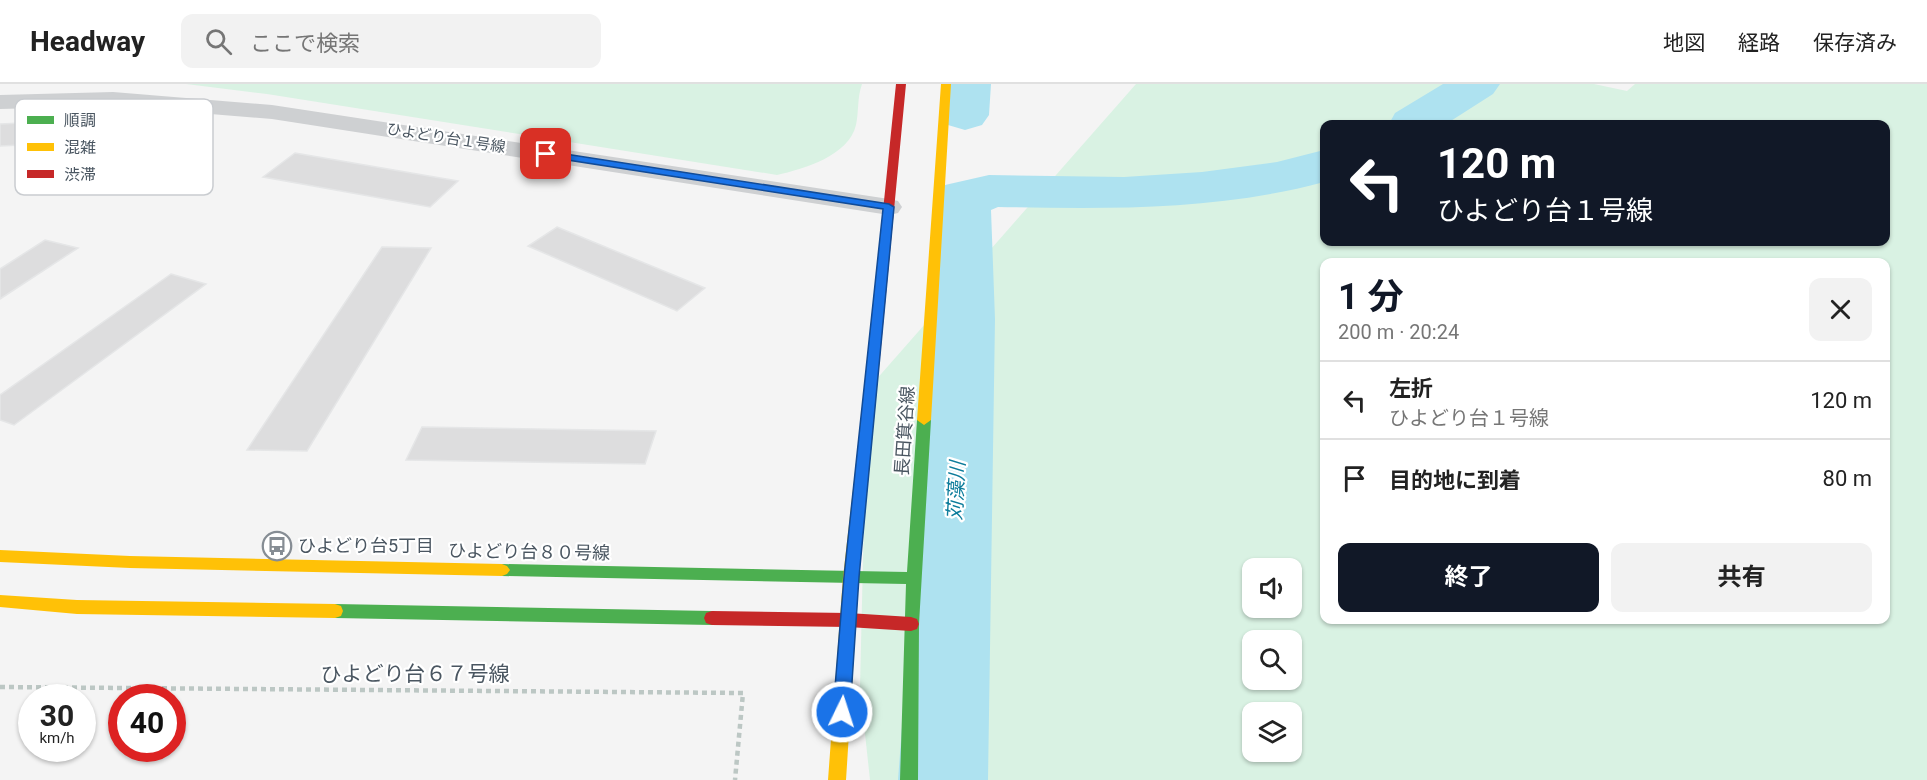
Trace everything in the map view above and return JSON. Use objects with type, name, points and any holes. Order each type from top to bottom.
[{"type":"street","name":"長田箕谷線","points":[[837,780],[851,577],[889,207],[892,146],[901,84]]},
{"type":"street","name":"長田箕谷線","points":[[909,780],[911,624],[946,84]]},
{"type":"street","points":[[0,86],[96,88],[117,93],[113,99]]},
{"type":"street","name":"ひよどり台１号線","points":[[0,102],[15,102]]},
{"type":"street","name":"ひよどり台１号線","points":[[213,107],[272,111],[889,207]]},
{"type":"street","name":"ひよどり台８０号線","points":[[3,561],[914,578]]},
{"type":"street","points":[[0,601],[89,607],[911,624]]},
{"type":"path","name":"ひよどり台６７号線","points":[[0,687],[743,693],[735,780]]},
{"type":"green space","points":[[186,84],[862,84],[856,125],[852,136],[844,145],[835,153],[812,165],[777,175],[267,94]]},
{"type":"green space","points":[[1136,84],[1594,84],[1627,91],[1635,84],[1927,84],[1927,780],[870,780],[860,687],[867,390]]},
{"type":"building","points":[[15,123],[15,145],[0,146],[0,124]]},
{"type":"building","points":[[295,153],[458,181],[430,207],[263,177]]},
{"type":"building","points":[[557,227],[705,288],[677,311],[528,246]]},
{"type":"building","points":[[45,240],[78,248],[0,299],[0,269]]},
{"type":"building","points":[[382,247],[431,248],[307,451],[247,450]]},
{"type":"building","points":[[171,274],[206,284],[14,425],[0,420],[0,395]]},
{"type":"building","points":[[422,427],[656,431],[645,464],[406,460]]},
{"type":"waterway","points":[[965,115],[967,84]]},
{"type":"waterway","points":[[1419,120],[1476,84]]},
{"type":"waterway","points":[[965,202],[989,191],[1124,193],[1202,188],[1279,178],[1320,167]]},
{"type":"waterway","name":"苅藻川","points":[[943,780],[964,319],[964,196]]},
{"type":"traffic: fast","points":[[909,780],[911,624],[924,420]]},
{"type":"traffic: fast","points":[[502,570],[913,578]]},
{"type":"traffic: fast","points":[[335,611],[712,618]]},
{"type":"traffic: slow","points":[[924,420],[946,84]]},
{"type":"traffic: slow","points":[[837,780],[851,577],[874,357]]},
{"type":"traffic: slow","points":[[0,556],[130,562],[502,570]]},
{"type":"traffic: slow","points":[[0,601],[77,607],[335,611]]},
{"type":"traffic: jam","points":[[874,357],[901,84]]},
{"type":"traffic: jam","points":[[712,618],[848,620],[911,624]]},
{"type":"place","name":"ひよどり台5丁目","points":[[277,546]]},
{"type":"route","points":[[546,154],[889,207],[851,577],[842,712]]}]
